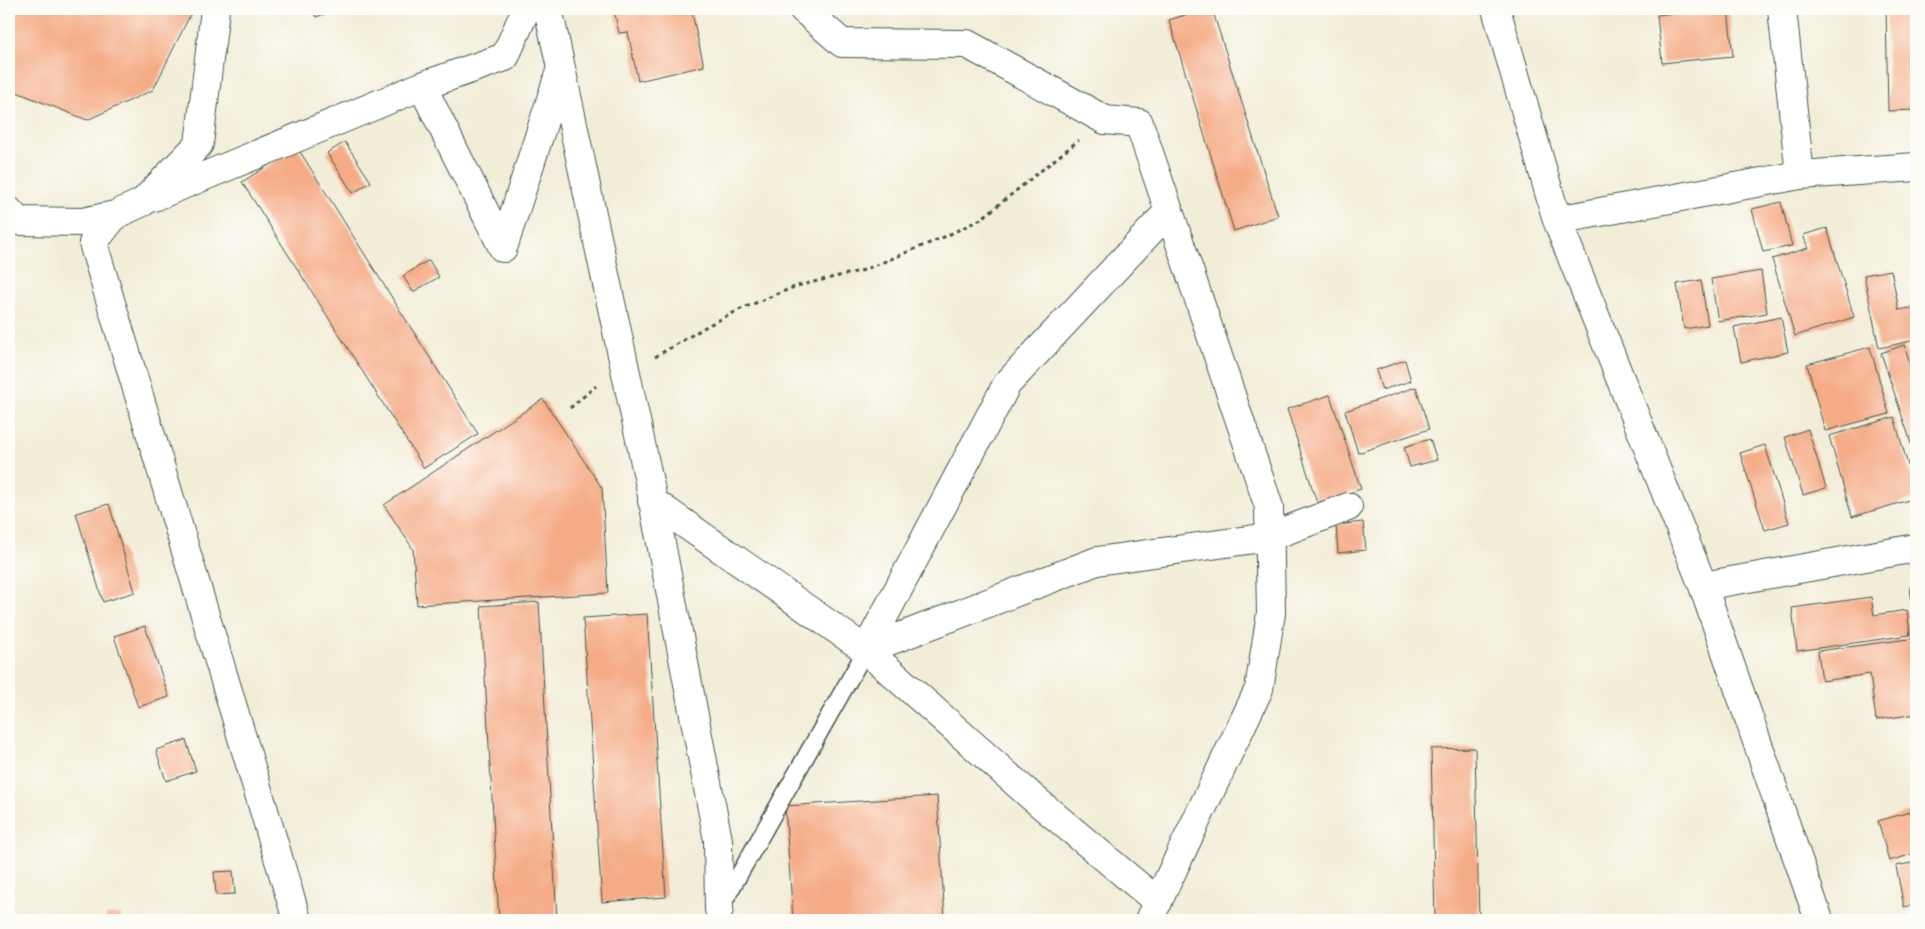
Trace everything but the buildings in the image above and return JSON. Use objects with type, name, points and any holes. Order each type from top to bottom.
[{"type":"street","points":[[143,202],[199,144],[215,9]]},
{"type":"street","points":[[9,211],[18,221],[83,222],[115,216],[143,202],[422,86],[505,57],[526,9]]},
{"type":"street","points":[[548,9],[652,501],[718,840],[716,914]]},
{"type":"street","points":[[652,501],[866,650],[1032,797],[1153,911],[1259,689],[1271,613],[1270,537],[1269,507],[1139,123],[1105,120],[967,44],[842,44],[803,9]]},
{"type":"street","points":[[1496,9],[1558,220],[1703,586],[1819,920]]},
{"type":"street","points":[[1782,9],[1800,175]]},
{"type":"street","points":[[422,86],[503,248],[561,68]]},
{"type":"street","points":[[1558,220],[1800,175],[1916,167]]},
{"type":"street","points":[[866,650],[1007,384],[1169,211]]},
{"type":"street","points":[[115,216],[94,242],[296,920]]},
{"type":"street","points":[[866,650],[1097,562],[1270,537],[1348,507]]},
{"type":"street","points":[[1703,586],[1916,548]]},
{"type":"lane","points":[[716,914],[866,650]]},
{"type":"path","points":[[570,408],[591,389],[652,359],[706,326],[743,308],[797,286],[864,270],[944,237],[981,219],[1105,120]]}]
